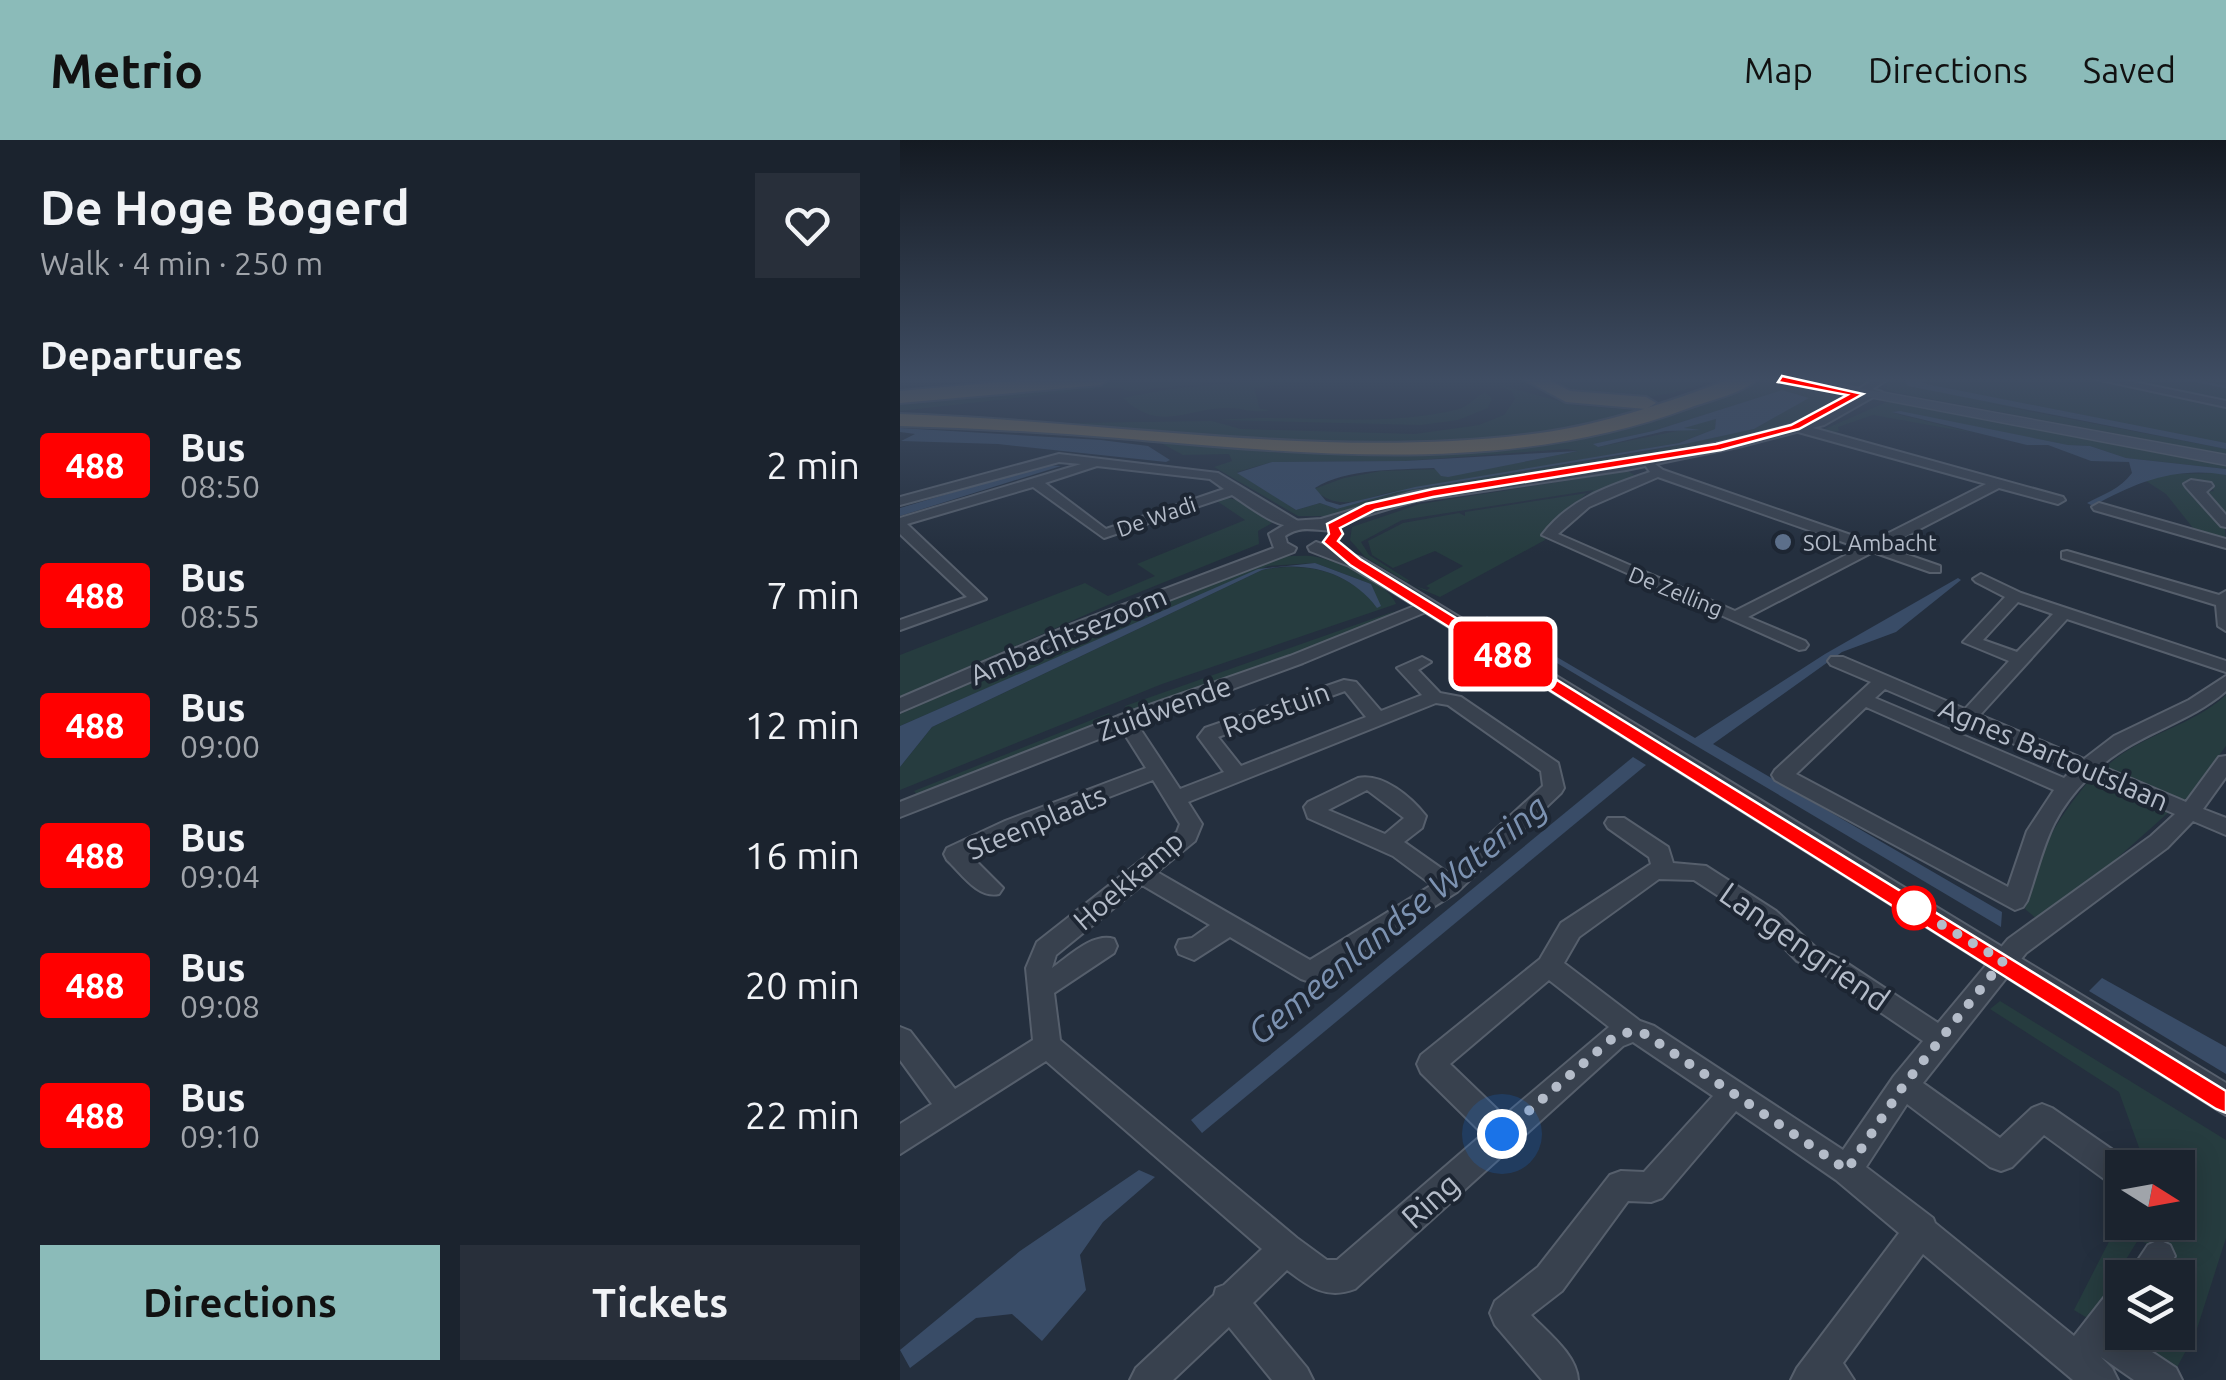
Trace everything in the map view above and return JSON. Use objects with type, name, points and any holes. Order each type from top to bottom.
[{"type":"highway","points":[[1158,437],[1272,447],[1410,450],[1538,437]]},
{"type":"main road","points":[[2101,437],[2226,460]]},
{"type":"street","points":[[1287,536],[1325,535],[1370,507],[1433,493],[1646,460],[1750,437]]},
{"type":"street","points":[[1831,437],[2058,500]]},
{"type":"street","points":[[900,501],[1050,458],[1073,465]]},
{"type":"street","points":[[1646,460],[1658,473],[1935,569]]},
{"type":"street","points":[[900,626],[978,599],[900,524],[1034,482],[1073,465],[1104,463],[1212,476],[1265,510],[1287,536]]},
{"type":"street","name":"De Zelling","points":[[1658,473],[1623,484],[1589,503],[1550,531],[1552,538],[1799,645]]},
{"type":"street","name":"De Wadi","points":[[1034,482],[1104,534],[1234,490]]},
{"type":"street","points":[[1738,616],[1998,483]]},
{"type":"street","points":[[2198,491],[2226,523]]},
{"type":"street","points":[[2099,508],[2226,544]]},
{"type":"street","points":[[1287,536],[1325,535],[1355,562],[2226,1100]]},
{"type":"street","name":"Ambachtsezoom","points":[[900,706],[1079,628],[1237,566],[1287,536]]},
{"type":"street","points":[[2068,555],[2225,599],[2226,626]]},
{"type":"street","points":[[1981,579],[2015,596],[2226,667]]},
{"type":"street","points":[[2015,596],[1972,642],[2019,659]]},
{"type":"street","name":"Zuidwende","points":[[900,810],[1125,720],[1323,652],[1428,606]]},
{"type":"street","points":[[1950,737],[2063,613]]},
{"type":"street","name":"Agnes Bartoutslaan","points":[[1838,661],[2226,827]]},
{"type":"street","points":[[1142,874],[1310,972],[1449,886],[1554,788],[1551,768],[1454,702],[1434,698],[1406,668],[1422,662]]},
{"type":"street","points":[[1883,681],[1782,775],[2015,901],[2030,849],[2066,787],[2136,732],[2202,702],[2226,681]]},
{"type":"street","name":"Roestuin","points":[[1237,775],[1208,737],[1212,732],[1344,684],[1379,720]]},
{"type":"street","name":"Roestuin","points":[[1176,799],[1434,698]]},
{"type":"street","name":"Agnes Bartoutslaan","points":[[1862,699],[2066,787]]},
{"type":"street","name":"Hoekkamp","points":[[1047,1046],[1038,968],[1046,949],[1187,836],[1191,824],[1125,720]]},
{"type":"street","points":[[1847,1170],[1904,1085],[2003,961],[2040,928],[2147,851],[2190,812],[2226,762]]},
{"type":"street","name":"Steenplaats","points":[[991,888],[955,854],[1013,826],[1158,772]]},
{"type":"street","points":[[1502,1134],[1430,1064],[1549,966],[1570,930],[1654,870],[1663,871],[1660,852],[1616,823]]},
{"type":"street","points":[[1386,845],[1401,850],[1449,886]]},
{"type":"street","name":"Langengriend","points":[[1663,871],[1698,872],[1768,917],[1806,954],[1832,966],[1941,1039]]},
{"type":"street","points":[[1188,947],[1194,950],[1231,923]]},
{"type":"street","name":"Hoekkamp","points":[[1041,988],[1106,946]]},
{"type":"street","points":[[1549,966],[1633,1031],[1645,1034],[1847,1170],[2092,1358],[2164,1380]]},
{"type":"street","name":"Ring","points":[[1047,1046],[1286,1250],[1320,1276],[1343,1277],[1614,1037],[1633,1031]]},
{"type":"street","points":[[900,1039],[952,1106]]},
{"type":"street","points":[[900,1140],[1047,1046]]},
{"type":"street","points":[[1904,1085],[2001,1157],[2042,1117],[2105,1162]]},
{"type":"street","points":[[1560,1380],[1561,1374],[1508,1313],[1550,1279],[1621,1186],[1650,1186],[1733,1094]]},
{"type":"street","points":[[1822,1375],[1922,1229]]},
{"type":"street","points":[[1148,1380],[1228,1300],[1286,1250]]},
{"type":"street","points":[[1228,1300],[1295,1380]]},
{"type":"street","points":[[2092,1358],[2105,1334]]},
{"type":"green space","points":[[1205,437],[1513,437],[1367,448]]},
{"type":"green space","points":[[1534,437],[1626,437],[1594,444],[1598,447],[1648,437],[1694,437],[1678,443],[1399,491],[1717,437],[1750,437],[1661,455],[1421,492],[1334,516],[1298,516],[1214,467],[1232,461],[1229,454],[1183,455],[1159,442],[1283,453],[1430,451]],"holes":[[[1578,451],[1497,467],[1381,471],[1314,489],[1323,497],[1343,502],[1396,491],[1337,509],[1320,503],[1296,510],[1237,472],[1272,462],[1405,461]]]},
{"type":"green space","points":[[1837,437],[1849,437],[1881,448]]},
{"type":"green space","points":[[2027,437],[2084,437],[2226,463],[2226,469],[2126,458],[2090,446]]},
{"type":"green space","points":[[2134,437],[2163,437],[2226,449],[2226,454]]},
{"type":"green space","points":[[2180,437],[2226,437],[2226,445]]},
{"type":"green space","points":[[1628,471],[1636,476],[1595,496],[1543,532],[1545,540],[1440,597],[1412,585],[1427,590],[1430,588],[1426,586],[1463,566],[1435,551],[1393,568],[1372,555],[1368,541],[1403,523],[1459,513],[1465,516],[1465,512],[1587,493],[1576,503],[1594,490],[1402,520],[1361,542],[1369,555],[1410,581],[1407,582],[1365,557],[1350,540],[1352,527],[1420,504]]},
{"type":"green space","points":[[2166,474],[2226,475],[2226,516],[2205,492],[2214,491],[2211,486],[2186,483],[2225,529],[2226,541],[2197,533],[2166,494],[2143,479]]},
{"type":"green space","points":[[1214,499],[1242,501],[1272,523],[1258,531],[1259,544],[1110,604],[900,697],[900,655],[1085,583],[1108,596],[1155,576],[1137,564],[1245,520]]},
{"type":"green space","points":[[1278,556],[1311,556],[1346,567],[1383,588],[1396,604],[1162,684],[900,790],[900,767],[932,727],[1262,570],[1295,567],[1326,572],[1353,585],[1377,607],[1371,584],[1315,563],[1268,566],[900,726],[900,714],[1150,605]]},
{"type":"green space","points":[[1395,611],[1345,638],[1129,714],[1125,706]]},
{"type":"green space","points":[[2226,695],[2226,746],[2187,798],[2180,802],[2108,773],[2106,767],[2120,756],[2198,715]]},
{"type":"green space","points":[[1109,713],[1112,720],[918,796],[914,791]]},
{"type":"green space","points":[[2092,777],[2169,812],[2086,886],[2038,920],[2025,909],[2043,853],[2066,811]]},
{"type":"green space","points":[[2000,1001],[2226,1140],[2226,1238],[2195,1334],[2195,1260],[2155,1260],[2160,1249],[2138,1240],[2195,1240],[2195,1150],[2140,1150],[2119,1092],[1990,1009]]},
{"type":"green space","points":[[2110,1240],[2138,1240],[2126,1260],[2105,1260],[2105,1293],[2089,1319],[2074,1310]]},
{"type":"green space","points":[[2146,1350],[2186,1350],[2175,1371]]},
{"type":"water","points":[[909,437],[1101,440],[1148,446],[1170,460],[998,444],[901,441]]},
{"type":"water","points":[[1626,437],[1640,437],[1598,447],[1593,444]]},
{"type":"water","points":[[1695,437],[1718,437],[1397,492],[1337,509],[1320,503],[1296,510],[1237,473],[1272,462],[1405,461],[1578,451],[1448,477],[1434,468],[1357,473],[1315,488],[1326,501],[1340,505],[1415,487],[1679,443]]},
{"type":"water","points":[[1994,437],[2028,437],[2090,446],[2126,458],[2226,469],[2226,475],[2190,473],[2157,478],[2093,506],[2087,503],[2117,487],[2132,473],[2129,462],[2091,461],[2048,445],[2027,445]]},
{"type":"water","points":[[2165,437],[2226,443],[2226,449]]},
{"type":"water","points":[[1045,465],[1061,466],[900,516],[900,508]]},
{"type":"water","points":[[1315,563],[1371,584],[1381,606],[1377,608],[1354,585],[1326,572],[1295,567],[1262,570],[932,727],[900,767],[900,726],[1258,569]]},
{"type":"water","points":[[1958,578],[1961,580],[1896,632],[1842,652],[1713,744],[2002,912],[2001,927],[1483,619],[1487,616],[1695,738],[1825,654]]},
{"type":"water","points":[[1633,757],[1646,765],[1202,1133],[1191,1120]]},
{"type":"water","points":[[2102,978],[2226,1047],[2226,1074],[2089,991]]},
{"type":"water","points":[[1139,1170],[1155,1177],[1103,1222],[1080,1255],[1086,1290],[1042,1341],[1012,1314],[976,1318],[910,1368],[900,1350],[1020,1251]]},
{"type":"bus line","name":"488","points":[[1762,437],[1717,448],[1392,501],[1370,507],[1332,527],[1336,534],[1330,542],[1473,636],[2226,1100]]},
{"type":"place","name":"SOL Ambacht","points":[[1783,542]]},
{"type":"route","points":[[1502,1134],[1614,1037],[1633,1031],[1645,1034],[1847,1170],[1904,1085],[2003,961],[1910,906],[1914,908]]},
{"type":"water label","name":"Gemeenlandse Watering","points":[[1397,919]]}]
